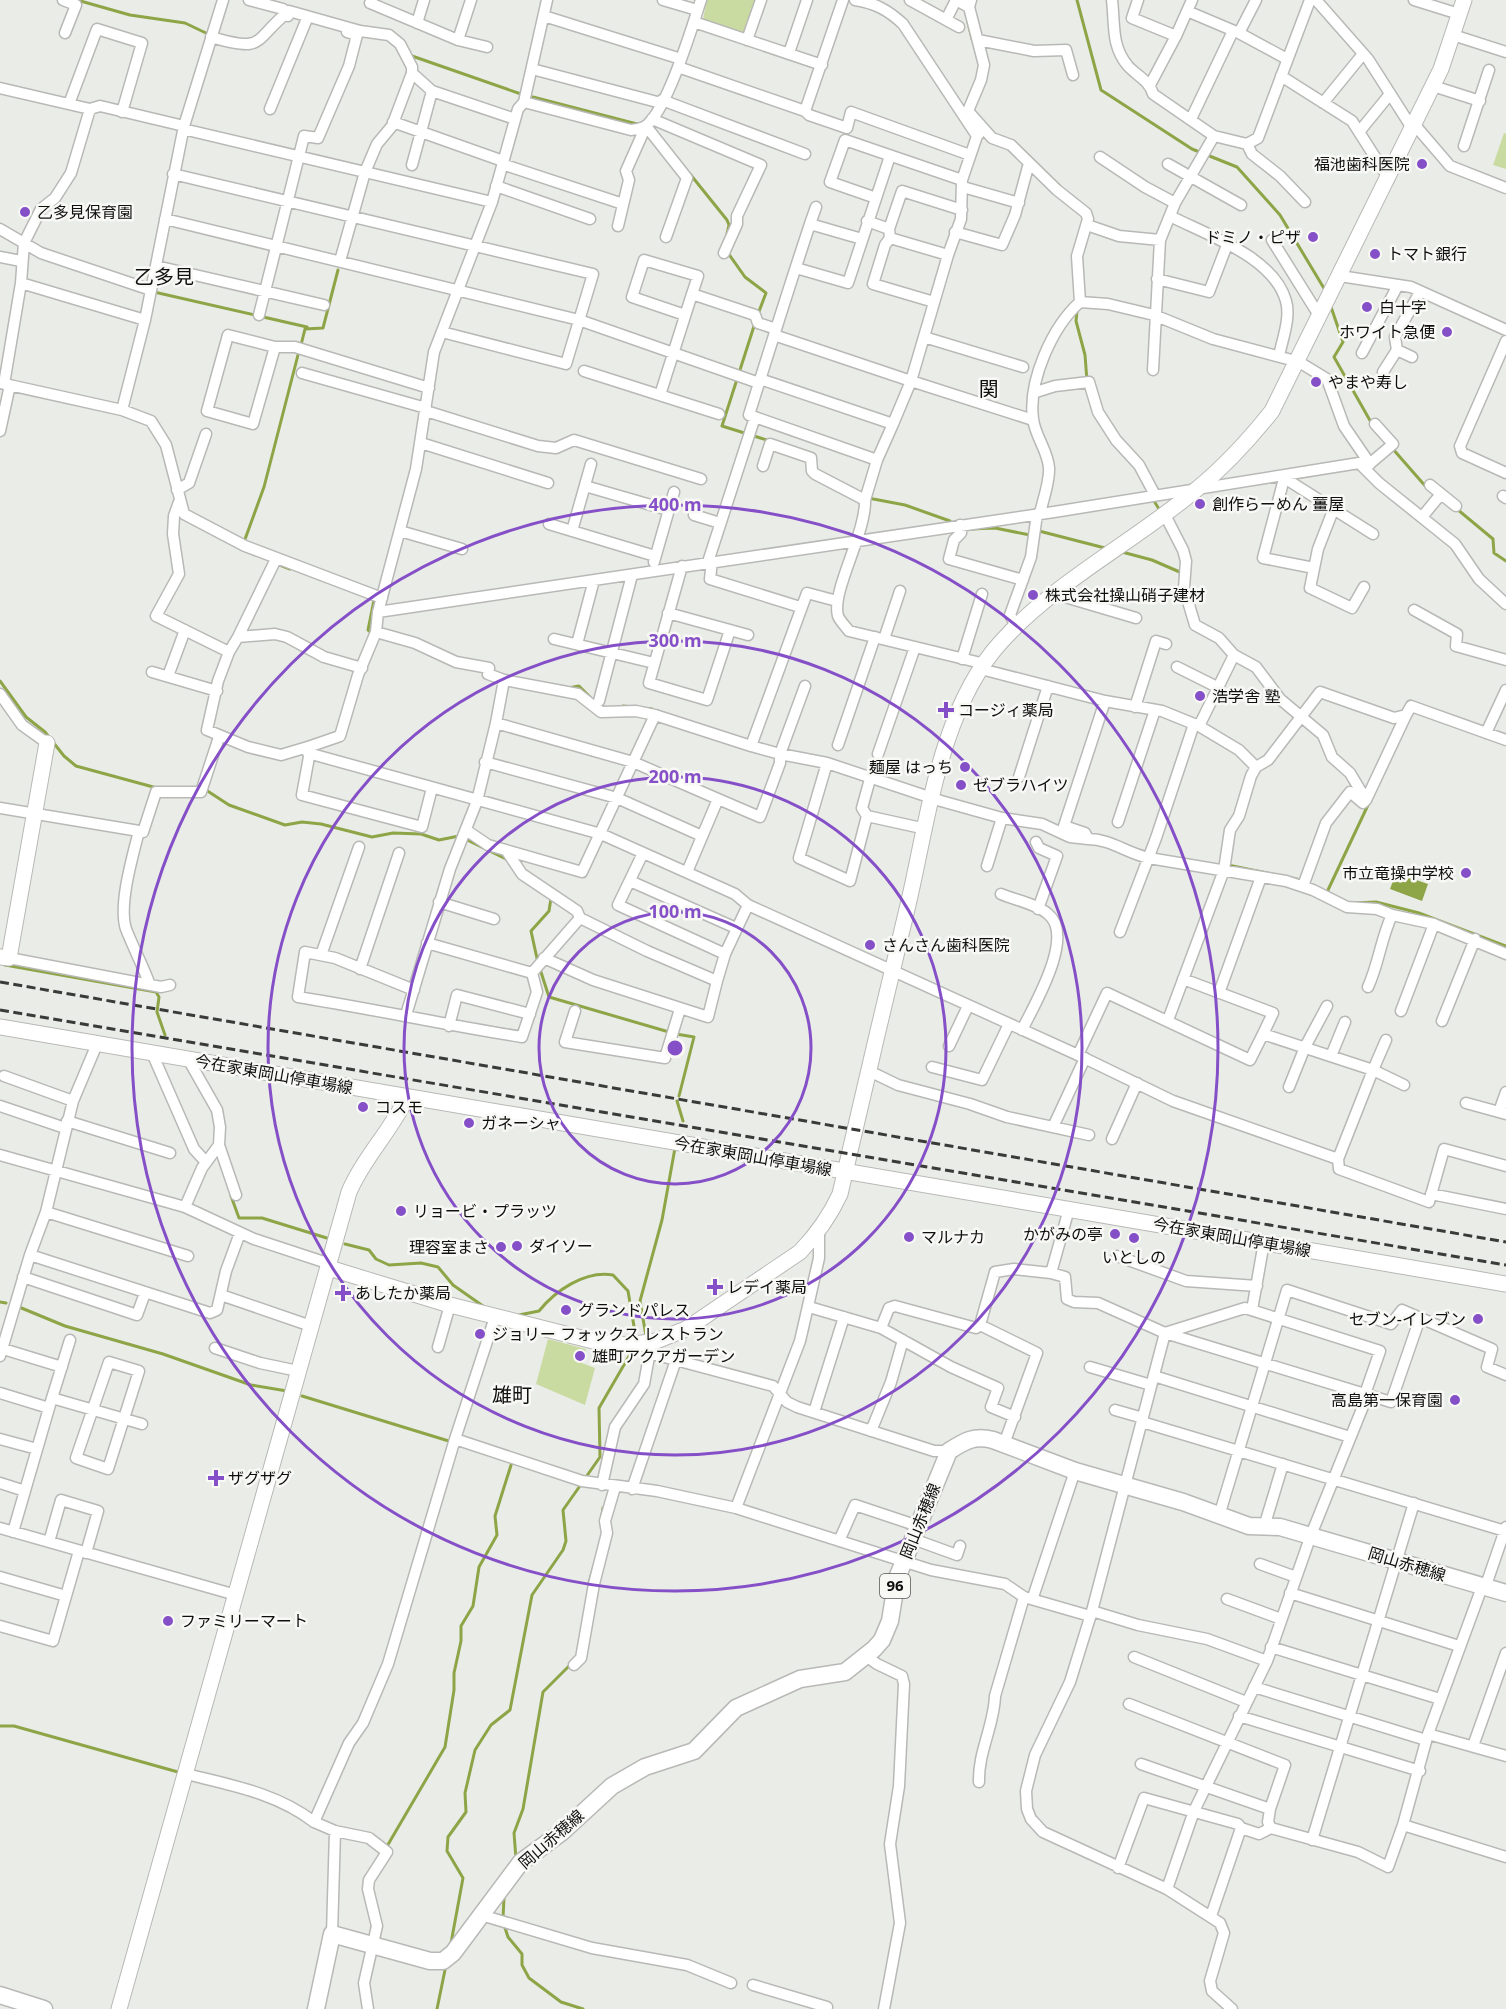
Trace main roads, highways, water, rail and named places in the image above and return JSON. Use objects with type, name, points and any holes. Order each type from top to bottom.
[{"type":"main road","name":"岡山赤穂線","points":[[316,2009],[333,1934],[430,1961],[443,1960],[453,1953],[521,1862],[562,1832],[612,1786],[645,1767],[694,1751],[736,1708],[800,1679],[845,1672],[866,1656],[882,1640],[890,1621],[892,1594],[949,1451],[965,1440],[980,1437],[1075,1471],[1183,1502],[1249,1526],[1280,1527],[1311,1535],[1506,1593]]},
{"type":"main road","points":[[0,1995],[44,2009]]},
{"type":"waterway","points":[[77,0],[130,15],[185,23],[208,34]]},
{"type":"waterway","points":[[1077,0],[1101,90],[1192,149],[1237,167],[1280,215],[1325,290]]},
{"type":"waterway","points":[[968,22],[972,39]]},
{"type":"waterway","points":[[412,56],[521,94]]},
{"type":"waterway","points":[[533,97],[637,124]]},
{"type":"waterway","points":[[690,174],[727,220],[729,225],[727,234]]},
{"type":"waterway","points":[[728,253],[745,277],[766,293],[758,314]]},
{"type":"waterway","points":[[301,345],[305,329],[323,328],[338,270]]},
{"type":"waterway","points":[[154,292],[307,327]]},
{"type":"waterway","points":[[1330,304],[1343,342],[1334,357],[1372,424]]},
{"type":"waterway","points":[[1077,311],[1076,321],[1085,355],[1087,381]]},
{"type":"waterway","points":[[755,323],[722,426],[770,441]]},
{"type":"waterway","points":[[244,542],[264,487],[299,351]]},
{"type":"waterway","points":[[1392,448],[1427,488]]},
{"type":"waterway","points":[[868,498],[905,505],[950,521]]},
{"type":"waterway","points":[[1154,501],[1159,509]]},
{"type":"waterway","points":[[1457,509],[1493,539],[1494,553],[1506,561]]},
{"type":"waterway","points":[[971,529],[995,528],[1030,535]]},
{"type":"waterway","points":[[1039,531],[1105,548]]},
{"type":"waterway","points":[[1122,552],[1152,560],[1182,573]]},
{"type":"waterway","points":[[277,564],[290,569]]},
{"type":"waterway","points":[[372,599],[374,600],[368,630],[373,634]]},
{"type":"waterway","points":[[0,681],[26,717],[45,732],[64,756],[76,766],[157,788]]},
{"type":"waterway","points":[[568,688],[579,686],[590,697]]},
{"type":"waterway","points":[[623,706],[652,709]]},
{"type":"waterway","points":[[206,790],[229,805],[285,825],[302,822],[321,824],[372,837],[393,833],[421,834],[439,840],[459,836],[506,859]]},
{"type":"waterway","points":[[1329,894],[1328,890],[1368,805]]},
{"type":"waterway","points":[[1228,865],[1301,880]]},
{"type":"waterway","points":[[538,963],[531,931],[549,911],[551,898]]},
{"type":"waterway","points":[[1354,903],[1376,902],[1419,913],[1506,946]]},
{"type":"waterway","points":[[5,965],[156,992],[159,997],[157,1012],[165,1035]]},
{"type":"waterway","points":[[540,969],[549,997],[669,1032]]},
{"type":"waterway","points":[[676,1034],[694,1037],[679,1096]]},
{"type":"waterway","points":[[677,1101],[683,1121]]},
{"type":"waterway","points":[[646,1336],[640,1301],[662,1220],[675,1148]]},
{"type":"waterway","points":[[231,1196],[239,1218],[262,1218],[330,1239]]},
{"type":"waterway","points":[[345,1244],[369,1250],[376,1259],[389,1265],[421,1263],[438,1267],[453,1285],[483,1306]]},
{"type":"waterway","points":[[519,1315],[539,1311],[553,1296],[582,1279],[602,1274],[613,1275],[628,1291],[636,1338]]},
{"type":"waterway","points":[[0,1302],[6,1303]]},
{"type":"waterway","points":[[19,1307],[65,1326],[163,1354],[251,1385],[287,1391]]},
{"type":"waterway","points":[[586,1477],[600,1457],[599,1408],[632,1351]]},
{"type":"waterway","points":[[302,1396],[452,1442]]},
{"type":"waterway","points":[[386,1848],[445,1747],[454,1690],[454,1673],[461,1641],[461,1626],[473,1606],[479,1567],[497,1535],[495,1516],[512,1462]]},
{"type":"waterway","points":[[451,1943],[463,1878],[447,1851],[448,1837],[466,1812],[465,1793],[475,1750],[491,1725],[510,1710],[532,1595],[563,1550],[566,1541],[563,1510],[582,1483]]},
{"type":"waterway","points":[[601,1522],[603,1508]]},
{"type":"waterway","points":[[589,1583],[594,1566]]},
{"type":"waterway","points":[[516,1859],[514,1833],[523,1809],[543,1692],[571,1664]]},
{"type":"waterway","points":[[0,1726],[14,1726],[178,1772]]},
{"type":"waterway","points":[[503,1918],[504,1898]]},
{"type":"waterway","points":[[504,1925],[508,1937],[522,1954],[522,1965],[529,1978],[561,2002],[583,2009]]},
{"type":"waterway","points":[[437,2009],[446,1965]]},
{"type":"railway","points":[[0,982],[1506,1242]]},
{"type":"railway","points":[[0,1010],[1506,1265]]},
{"type":"place","name":"福池歯科医院","points":[[1422,164]]},
{"type":"place","name":"乙多見保育園","points":[[25,212]]},
{"type":"place","name":"ドミノ・ピザ","points":[[1313,237]]},
{"type":"place","name":"トマト銀行","points":[[1375,254]]},
{"type":"place","name":"白十字","points":[[1367,307]]},
{"type":"place","name":"ホワイト急便","points":[[1447,332]]},
{"type":"place","name":"やまや寿し","points":[[1316,382]]},
{"type":"place","name":"創作らーめん 薑屋","points":[[1200,504]]},
{"type":"place","name":"株式会社操山硝子建材","points":[[1033,595]]},
{"type":"place","name":"浩学舎 塾","points":[[1200,696]]},
{"type":"place","name":"コージィ薬局","points":[[946,710]]},
{"type":"place","name":"麺屋 はっち","points":[[965,767]]},
{"type":"place","name":"ゼブラハイツ","points":[[961,785]]},
{"type":"place","name":"市立竜操中学校","points":[[1466,873]]},
{"type":"place","name":"さんさん歯科医院","points":[[870,945]]},
{"type":"place","name":"コスモ","points":[[363,1107]]},
{"type":"place","name":"ガネーシャ","points":[[469,1123]]},
{"type":"place","name":"リョービ・プラッツ","points":[[401,1211]]},
{"type":"place","name":"かがみの亭","points":[[1115,1234]]},
{"type":"place","name":"マルナカ","points":[[909,1237]]},
{"type":"place","name":"いとしの","points":[[1134,1238]]},
{"type":"place","name":"ダイソー","points":[[517,1246]]},
{"type":"place","name":"理容室まさ","points":[[501,1247]]},
{"type":"place","name":"レデイ薬局","points":[[715,1287]]},
{"type":"place","name":"あしたか薬局","points":[[343,1293]]},
{"type":"place","name":"グランドパレス","points":[[566,1310]]},
{"type":"place","name":"セブン-イレブン","points":[[1478,1319]]},
{"type":"place","name":"ジョリー フォックス レストラン","points":[[480,1334]]},
{"type":"place","name":"雄町アクアガーデン","points":[[580,1356]]},
{"type":"place","name":"高島第一保育園","points":[[1455,1400]]},
{"type":"place","name":"ザグザグ","points":[[216,1478]]},
{"type":"place","name":"ファミリーマート","points":[[168,1621]]},
{"type":"district","name":"乙多見","points":[[164,277]]},
{"type":"district","name":"関","points":[[989,389]]},
{"type":"district","name":"雄町","points":[[512,1395]]}]
